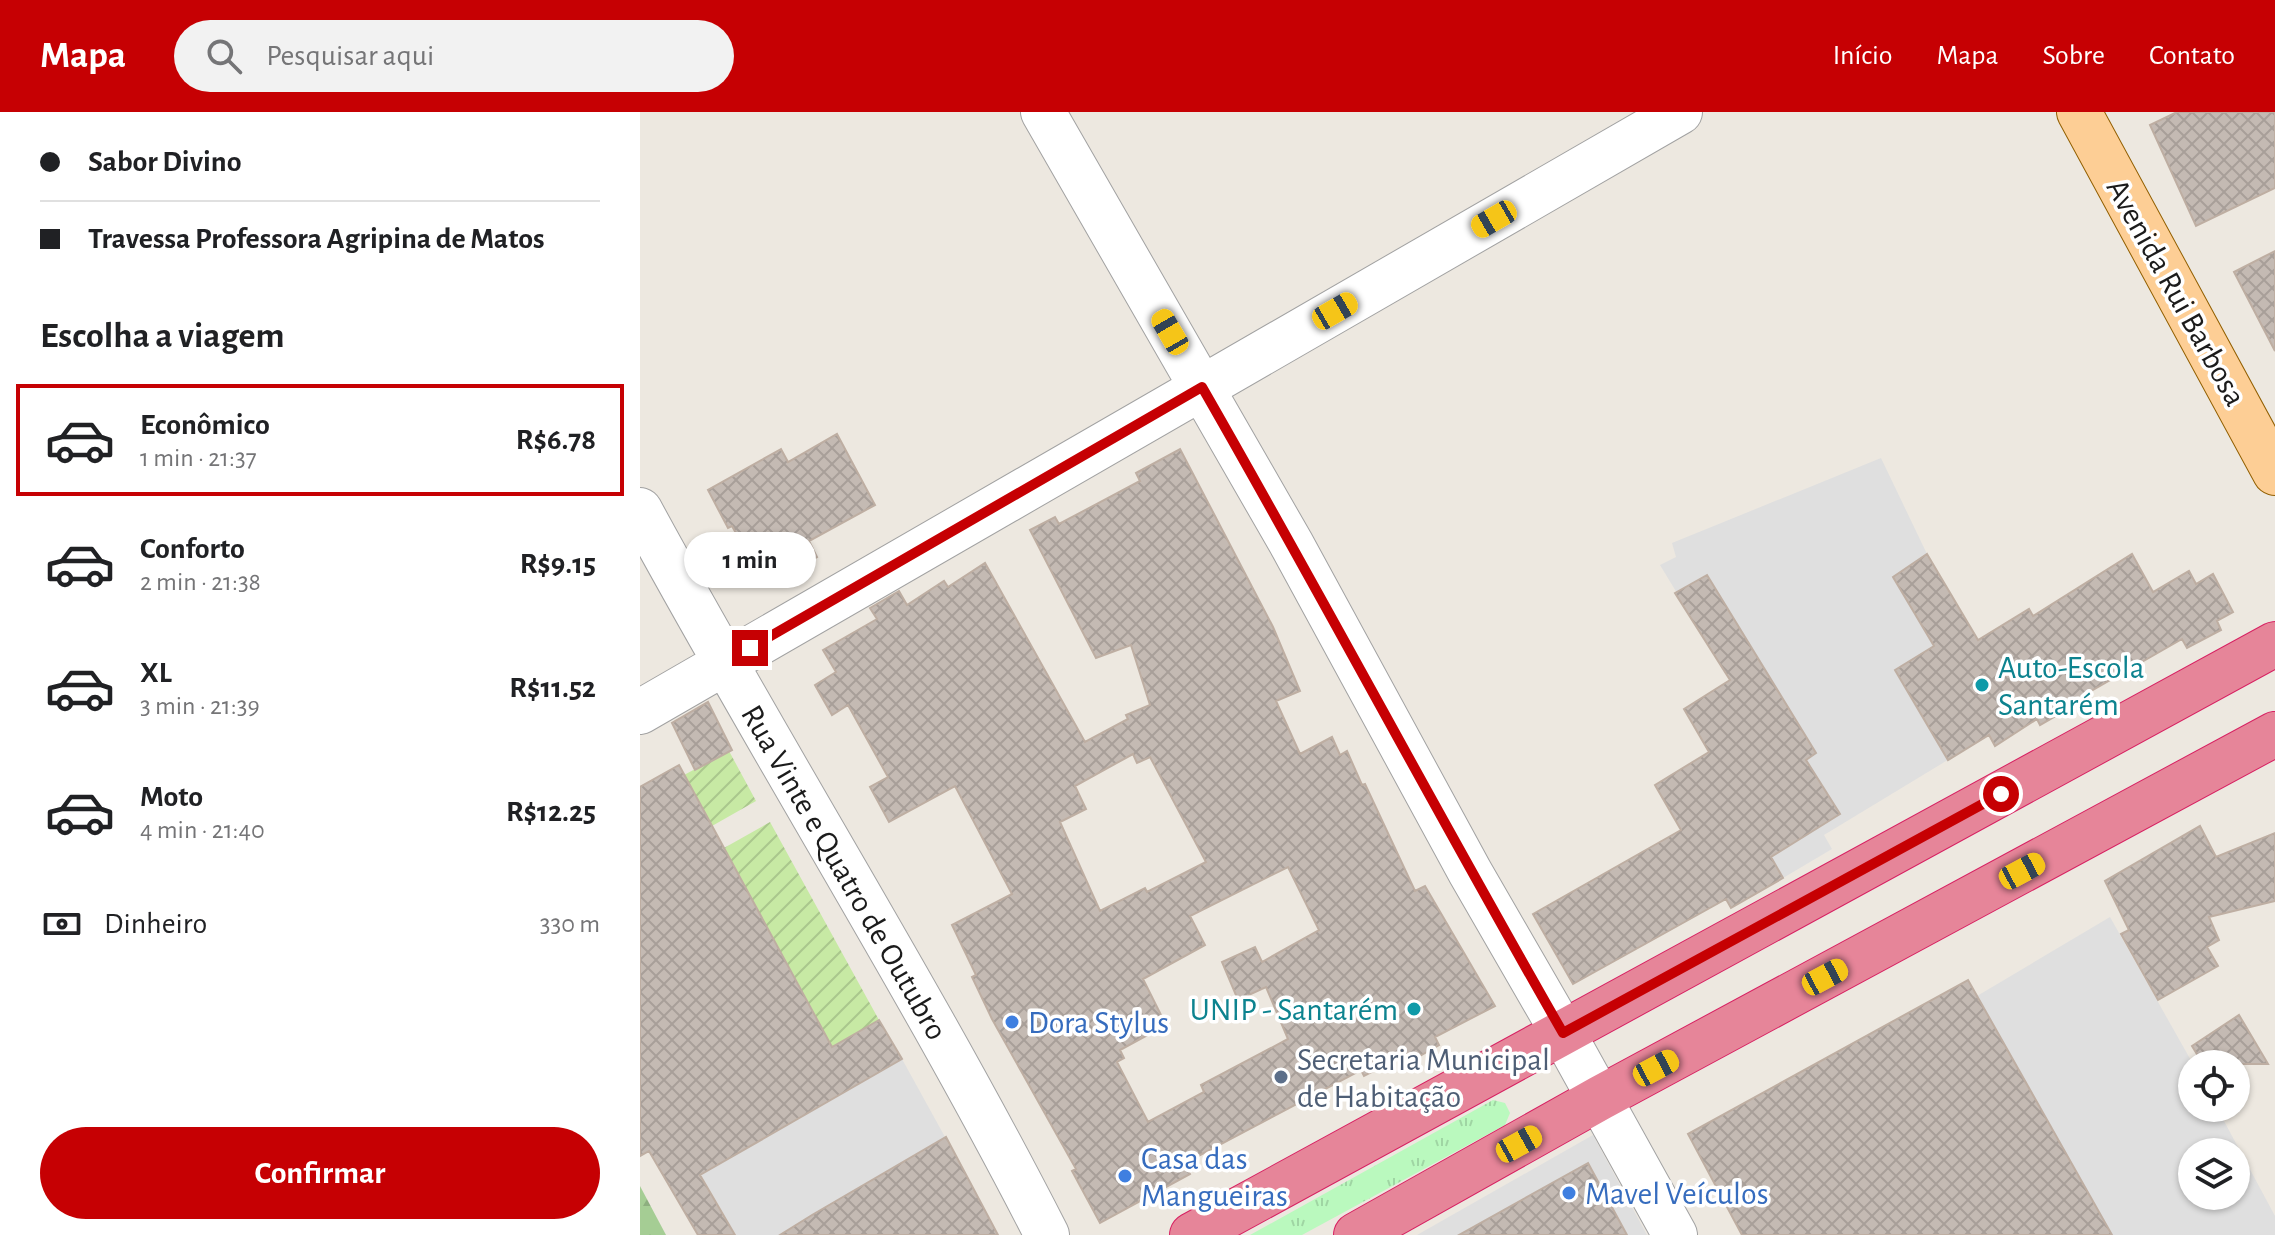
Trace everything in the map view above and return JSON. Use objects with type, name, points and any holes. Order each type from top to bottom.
[{"type":"highway","points":[[1192,1235],[2275,644]]},
{"type":"highway","points":[[1356,1235],[1600,1098],[2275,734]]},
{"type":"main road","name":"Avenida Rui Barbosa","points":[[2079,112],[2275,473]]},
{"type":"street","points":[[1043,112],[1292,545],[1470,872],[1675,1235]]},
{"type":"street","points":[[640,712],[1680,112]]},
{"type":"street","name":"Rua Vinte e Quatro de Outubro","points":[[640,510],[723,663],[916,992],[1047,1235]]},
{"type":"green space","points":[[729,751],[756,801],[712,826],[684,775]]},
{"type":"green space","points":[[770,822],[879,1020],[832,1047],[724,848]]},
{"type":"green space","points":[[1493,1100],[1505,1103],[1510,1113],[1505,1125],[1302,1235],[1250,1235]]},
{"type":"green space","points":[[640,1186],[666,1235],[640,1235]]},
{"type":"shaded area","points":[[1881,458],[1927,554],[1893,578],[1989,735],[1824,835],[1832,849],[1783,878],[1771,857],[1818,826],[1660,565],[1676,557],[1672,543]]},
{"type":"shaded area","points":[[2110,917],[2185,1050],[2178,1050],[2178,1122],[2225,1122],[2233,1138],[2178,1138],[2178,1210],[2250,1210],[2250,1169],[2275,1216],[2275,1235],[2112,1235],[1977,996]]},
{"type":"shaded area","points":[[902,1059],[945,1137],[779,1235],[736,1235],[678,1135]]},
{"type":"shaded area","points":[[1593,1135],[1647,1235],[1417,1235]]},
{"type":"building","points":[[2177,112],[2275,112],[2275,188],[2196,226],[2150,125]]},
{"type":"building","points":[[2275,251],[2275,351],[2234,272]]},
{"type":"building","points":[[837,434],[875,505],[809,541],[817,557],[765,586],[708,490],[781,449],[788,462]]},
{"type":"building","points":[[1180,449],[1273,627],[1300,691],[1276,701],[1300,754],[1332,737],[1340,755],[1347,751],[1415,891],[1425,886],[1495,1006],[1435,1037],[1439,1045],[1411,1061],[1407,1054],[1364,1076],[1361,1070],[1185,1163],[1190,1174],[1100,1223],[1072,1171],[1076,1169],[992,1019],[972,977],[976,975],[952,925],[1012,894],[955,786],[889,822],[870,787],[888,777],[848,705],[832,715],[815,685],[836,672],[823,650],[877,619],[870,608],[899,591],[907,605],[944,581],[948,587],[985,563],[1085,742],[1128,719],[1126,715],[1150,705],[1131,645],[1096,658],[1030,530],[1055,517],[1059,524],[1140,481],[1136,473]],"holes":[[[1133,754],[1137,763],[1150,757],[1206,862],[1147,892],[1145,888],[1100,911],[1060,822],[1086,809],[1075,786]],[[1288,867],[1319,930],[1262,962],[1255,947],[1222,962],[1238,1000],[1266,987],[1288,1039],[1201,1085],[1204,1092],[1148,1122],[1117,1062],[1124,1058],[1120,1050],[1166,1025],[1143,979],[1205,945],[1190,916]]]},
{"type":"building","points":[[1927,554],[1978,640],[2029,609],[2033,616],[2132,554],[2153,592],[2189,571],[2196,584],[2213,574],[2233,612],[2217,621],[2221,630],[2187,648],[2182,639],[2079,698],[2080,702],[2040,725],[2037,719],[1995,746],[1989,735],[1948,760],[1895,670],[1934,646],[1893,577]]},
{"type":"building","points":[[1707,575],[1816,753],[1806,760],[1840,814],[1771,857],[1783,878],[1731,908],[1726,899],[1573,984],[1533,914],[1681,830],[1655,785],[1709,752],[1684,709],[1730,680],[1675,593]]},
{"type":"building","points":[[708,702],[732,750],[695,770],[672,723]]},
{"type":"building","points":[[679,765],[832,1047],[879,1020],[902,1059],[700,1175],[735,1235],[698,1235],[649,1151],[640,1156],[640,787]]},
{"type":"building","points":[[2200,826],[2216,857],[2275,833],[2275,901],[2209,917],[2219,940],[2207,947],[2218,966],[2158,1000],[2121,934],[2129,930],[2105,881]]},
{"type":"building","points":[[1968,980],[2112,1235],[1742,1235],[1688,1134]]},
{"type":"building","points":[[2239,1015],[2268,1064],[2250,1064],[2250,1050],[2194,1050],[2192,1046]]},
{"type":"building","points":[[946,1137],[998,1235],[780,1235],[812,1215]]},
{"type":"building","name":"Mavel Veículos","points":[[1588,1163],[1627,1235],[1459,1235]]},
{"type":"place","name":"Auto-Escola Santarém","points":[[1982,685]]},
{"type":"place","name":"UNIP - Santarém","points":[[1414,1009]]},
{"type":"place","name":"Dora Stylus","points":[[1012,1022]]},
{"type":"place","name":"Secretaria Municipal de Habitação","points":[[1281,1077]]},
{"type":"place","name":"Casa das Mangueiras","points":[[1125,1176]]},
{"type":"place","name":"Mavel Veículos","points":[[1569,1193]]},
{"type":"route","points":[[750,648],[1202,387],[1470,872],[1563,1033],[2001,794]]}]
